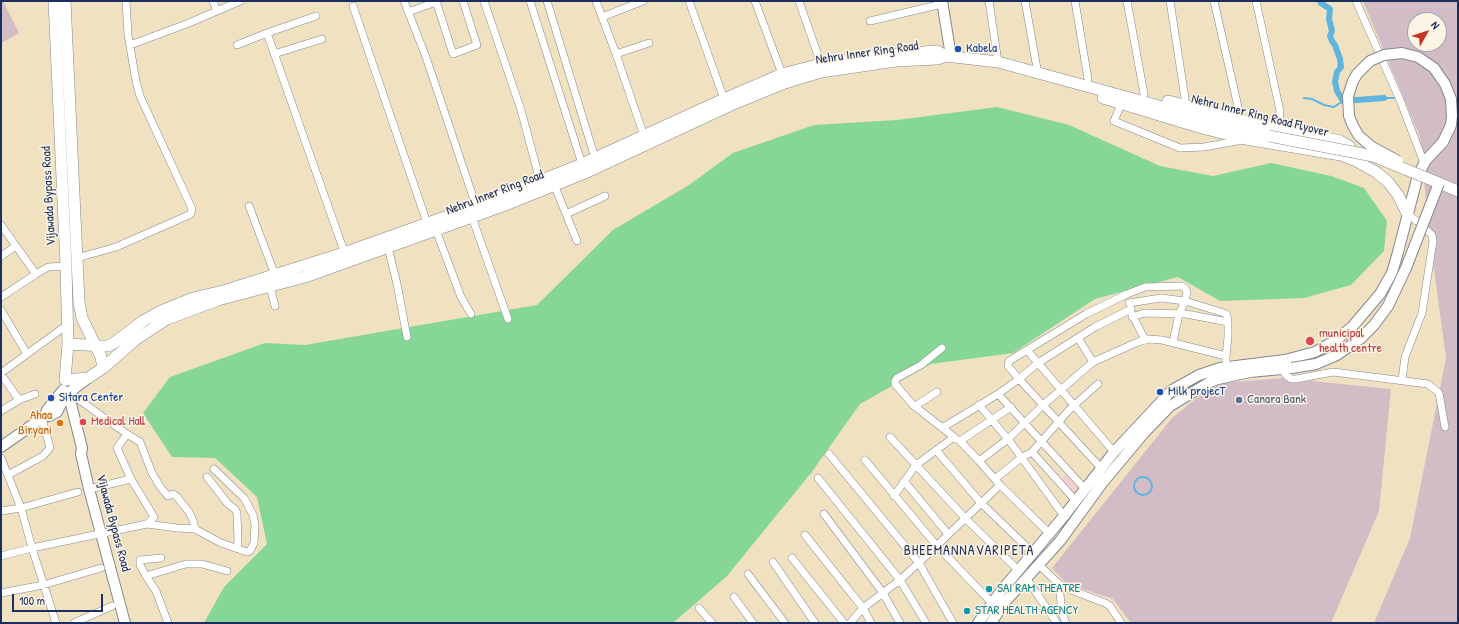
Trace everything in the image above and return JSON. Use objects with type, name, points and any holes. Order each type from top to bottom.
[{"type":"main road","name":"Vijawada Bypass Road","points":[[54,1],[66,266],[68,344],[67,391]]},
{"type":"main road","name":"Vijawada Bypass Road","points":[[65,1],[79,302],[82,318],[101,357],[103,368]]},
{"type":"main road","name":"Nehru Inner Ring Road","points":[[67,391],[103,368],[135,340],[167,319],[218,300],[305,277],[427,223],[476,206],[540,180],[552,181],[582,164],[782,74],[821,64],[870,56],[938,51],[949,56],[998,62],[1072,82]]},
{"type":"main road","name":"Nehru Inner Ring Road","points":[[68,344],[108,346],[143,321],[194,298],[275,275],[388,247],[472,217],[552,181],[637,150],[731,105],[785,83],[821,72],[896,61],[937,59],[949,56]]},
{"type":"main road","points":[[1356,161],[1349,146],[1340,141],[1241,120],[1144,94],[1086,82],[1080,78],[1072,82],[1076,90],[1202,128],[1246,139],[1341,155],[1376,172],[1388,182],[1398,194],[1408,215]]},
{"type":"main road","name":"Nehru Inner Ring Road Flyover","points":[[1086,82],[1270,136],[1373,156],[1458,191]]},
{"type":"street","points":[[77,258],[111,249],[189,215],[192,209],[140,96],[134,73],[126,1]]},
{"type":"street","points":[[213,1],[217,11]]},
{"type":"street","points":[[130,45],[240,1]]},
{"type":"street","points":[[404,1],[426,57],[476,206]]},
{"type":"street","points":[[408,12],[436,2],[453,54],[477,46],[463,1]]},
{"type":"street","points":[[484,1],[521,110],[540,180]]},
{"type":"street","points":[[530,1],[582,164]]},
{"type":"street","points":[[547,1],[595,158]]},
{"type":"street","points":[[596,1],[644,136]]},
{"type":"street","points":[[602,17],[643,1]]},
{"type":"street","points":[[689,1],[724,99]]},
{"type":"street","points":[[755,1],[782,74]]},
{"type":"street","points":[[799,1],[821,64]]},
{"type":"street","points":[[989,1],[998,62]]},
{"type":"street","points":[[1026,1],[1038,74]]},
{"type":"street","points":[[1075,1],[1086,82]]},
{"type":"street","points":[[1127,1],[1144,94]]},
{"type":"street","points":[[1170,1],[1186,105]]},
{"type":"street","points":[[1214,1],[1241,120]]},
{"type":"street","points":[[1256,1],[1280,111],[1278,128]]},
{"type":"street","points":[[1356,1],[1400,100],[1424,163]]},
{"type":"street","points":[[870,21],[942,3],[949,56]]},
{"type":"street","points":[[353,6],[427,223]]},
{"type":"street","points":[[237,45],[316,16]]},
{"type":"street","points":[[267,33],[346,258]]},
{"type":"street","points":[[274,54],[322,39]]},
{"type":"street","points":[[616,54],[649,43]]},
{"type":"street","points":[[978,623],[992,603],[1008,590],[1026,578],[1060,541],[1113,470],[1144,433],[1170,406],[1214,380],[1250,372],[1316,364],[1337,355],[1360,339],[1374,326],[1388,306],[1406,268],[1437,182],[1382,153],[1359,136],[1349,116],[1348,96],[1357,74],[1370,61],[1384,55],[1402,53],[1418,57],[1434,68],[1446,84],[1451,99],[1452,116],[1444,142],[1424,163],[1418,175],[1392,273],[1380,294],[1352,327],[1336,340],[1315,352],[1285,360],[1220,368],[1199,375],[1172,390],[1100,468],[1050,534],[1018,570],[1008,590],[991,623]]},
{"type":"street","points":[[1121,104],[1114,121],[1180,148],[1204,147],[1246,139]]},
{"type":"street","points":[[552,181],[577,241]]},
{"type":"street","points":[[566,214],[605,196]]},
{"type":"street","points":[[249,206],[275,275]]},
{"type":"street","points":[[1402,380],[1405,358],[1422,313],[1433,241],[1432,235],[1408,215]]},
{"type":"street","points":[[472,217],[508,319]]},
{"type":"street","points":[[1,225],[36,274]]},
{"type":"street","points":[[436,230],[461,297],[471,314]]},
{"type":"street","points":[[1,256],[16,246]]},
{"type":"street","points":[[388,247],[407,337]]},
{"type":"street","points":[[1,298],[48,267],[66,266]]},
{"type":"street","points":[[1100,468],[1059,422],[1042,406],[1008,366],[1010,361],[1086,314],[1145,287],[1182,286],[1185,288],[1187,292],[1179,314],[1174,342]]},
{"type":"street","points":[[270,287],[274,306]]},
{"type":"street","points":[[1127,294],[1132,317],[1145,340]]},
{"type":"street","points":[[942,428],[998,394],[1038,363],[1130,306],[1161,298],[1185,301],[1224,313],[1226,315],[1228,322],[1228,337],[1226,367]]},
{"type":"street","points":[[1,310],[27,354]]},
{"type":"street","points":[[1132,317],[1144,313],[1186,314],[1228,322]]},
{"type":"street","points":[[19,400],[1,373],[67,325]]},
{"type":"street","points":[[1078,338],[1093,362]]},
{"type":"street","points":[[979,461],[1008,439],[1042,406],[1093,362],[1145,340],[1174,342],[1226,356]]},
{"type":"street","points":[[942,348],[921,365],[896,379],[896,384],[915,406],[957,439],[1000,485],[1050,534]]},
{"type":"street","points":[[1027,350],[1114,452]]},
{"type":"street","points":[[1287,368],[1286,375],[1290,379],[1333,372],[1428,384],[1439,394],[1445,427]]},
{"type":"street","points":[[995,479],[1021,458],[1032,452],[1074,406],[1098,384]]},
{"type":"street","points":[[1,447],[44,417],[47,410],[67,391],[140,442],[152,473],[161,488],[168,496],[174,494],[177,497],[189,512],[195,529]]},
{"type":"street","name":"Vijawada Bypass Road","points":[[67,391],[82,448],[81,454],[89,489],[125,623]]},
{"type":"street","points":[[915,406],[937,392]]},
{"type":"street","points":[[1,411],[19,400],[35,394]]},
{"type":"street","points":[[998,394],[1043,441],[1085,489]]},
{"type":"street","points":[[979,405],[1008,439],[1064,516]]},
{"type":"street","points":[[894,496],[916,465],[936,450],[992,420],[1010,407]]},
{"type":"street","points":[[8,475],[43,456],[50,448],[44,417]]},
{"type":"street","points":[[127,434],[117,448],[131,479],[154,518],[147,524]]},
{"type":"street","points":[[890,437],[966,519],[1018,570]]},
{"type":"street","points":[[936,450],[981,503],[1033,553]]},
{"type":"street","points":[[1032,452],[1076,501]]},
{"type":"street","points":[[829,454],[919,563],[953,623]]},
{"type":"street","points":[[1,458],[20,508],[56,623]]},
{"type":"street","points":[[865,460],[937,546],[992,603]]},
{"type":"street","points":[[1,556],[147,524],[195,529],[221,544],[247,552],[252,549],[255,538],[255,524],[253,515],[244,498],[214,469]]},
{"type":"street","points":[[207,477],[228,504],[235,509],[238,541],[237,548]]},
{"type":"street","points":[[818,478],[900,580],[926,623]]},
{"type":"street","points":[[89,489],[131,479]]},
{"type":"street","points":[[904,481],[948,534]]},
{"type":"street","points":[[850,623],[863,608],[884,593],[919,563],[1000,485]]},
{"type":"street","points":[[1,511],[20,508],[78,492]]},
{"type":"street","points":[[824,514],[884,593],[900,623]]},
{"type":"street","points":[[805,535],[863,608],[871,623]]},
{"type":"street","points":[[161,558],[140,560],[140,565],[156,591],[168,623]]},
{"type":"street","points":[[792,558],[844,623]]},
{"type":"street","points":[[773,562],[815,623]]},
{"type":"street","points":[[146,576],[186,564],[202,564],[227,571]]},
{"type":"street","points":[[1038,564],[1059,584],[1072,591],[1110,606],[1121,623]]},
{"type":"street","points":[[1,592],[43,585],[101,568]]},
{"type":"street","points":[[748,574],[785,623]]},
{"type":"street","points":[[1026,578],[1057,623]]},
{"type":"street","points":[[1059,584],[1062,613],[1066,623]]},
{"type":"street","points":[[734,597],[753,623]]},
{"type":"street","points":[[74,623],[112,606]]},
{"type":"street","points":[[699,608],[712,623]]},
{"type":"shaded area","points":[[1,1],[3,1],[19,33],[1,43]]},
{"type":"shaded area","points":[[1363,1],[1458,1],[1458,623],[1374,623],[1410,538],[1446,358],[1429,232],[1420,137]]},
{"type":"shaded area","points":[[1283,378],[1391,389],[1379,511],[1331,623],[1131,623],[1113,599],[1067,584],[1052,568],[1172,418],[1194,400],[1222,383]]},
{"type":"shaded area","points":[[1066,475],[1078,487],[1072,493],[1061,480]]},
{"type":"green space","points":[[997,107],[1069,125],[1160,166],[1213,176],[1271,163],[1331,176],[1364,188],[1387,221],[1384,251],[1351,285],[1304,298],[1220,301],[1178,277],[1095,299],[1013,353],[931,364],[860,404],[811,473],[727,576],[673,623],[204,623],[224,587],[267,544],[257,497],[215,458],[172,457],[143,413],[170,377],[265,343],[305,345],[537,305],[613,230],[689,185],[733,153],[814,125],[897,120]]},
{"type":"waterway","points":[[1320,1],[1330,9],[1329,19],[1332,31],[1330,36],[1340,59],[1341,67],[1337,72],[1335,82],[1337,91],[1343,101],[1384,98]]},
{"type":"waterway","points":[[1304,98],[1312,99],[1324,105],[1334,107],[1343,101]]},
{"type":"waterway","points":[[1384,98],[1394,98]]},
{"type":"waterway","points":[[1143,477],[1149,480],[1152,486],[1149,492],[1143,495],[1137,492],[1134,486],[1137,480],[1143,477]]},
{"type":"place","name":"Kabela","points":[[958,49]]},
{"type":"place","name":"municipal health centre","points":[[1310,341]]},
{"type":"place","name":"Milk projecT","points":[[1160,392]]},
{"type":"place","name":"Sitara Center","points":[[51,398]]},
{"type":"place","name":"Canara Bank","points":[[1239,400]]},
{"type":"place","name":"Medical Hall","points":[[83,422]]},
{"type":"place","name":"Ahaa Biryani","points":[[60,423]]},
{"type":"place","name":"SAI RAM THEATRE","points":[[989,589]]},
{"type":"place","name":"STAR HEALTH AGENCY","points":[[967,611]]},
{"type":"district","name":"BHEEMANNAVARIPETA","points":[[969,551]]}]
